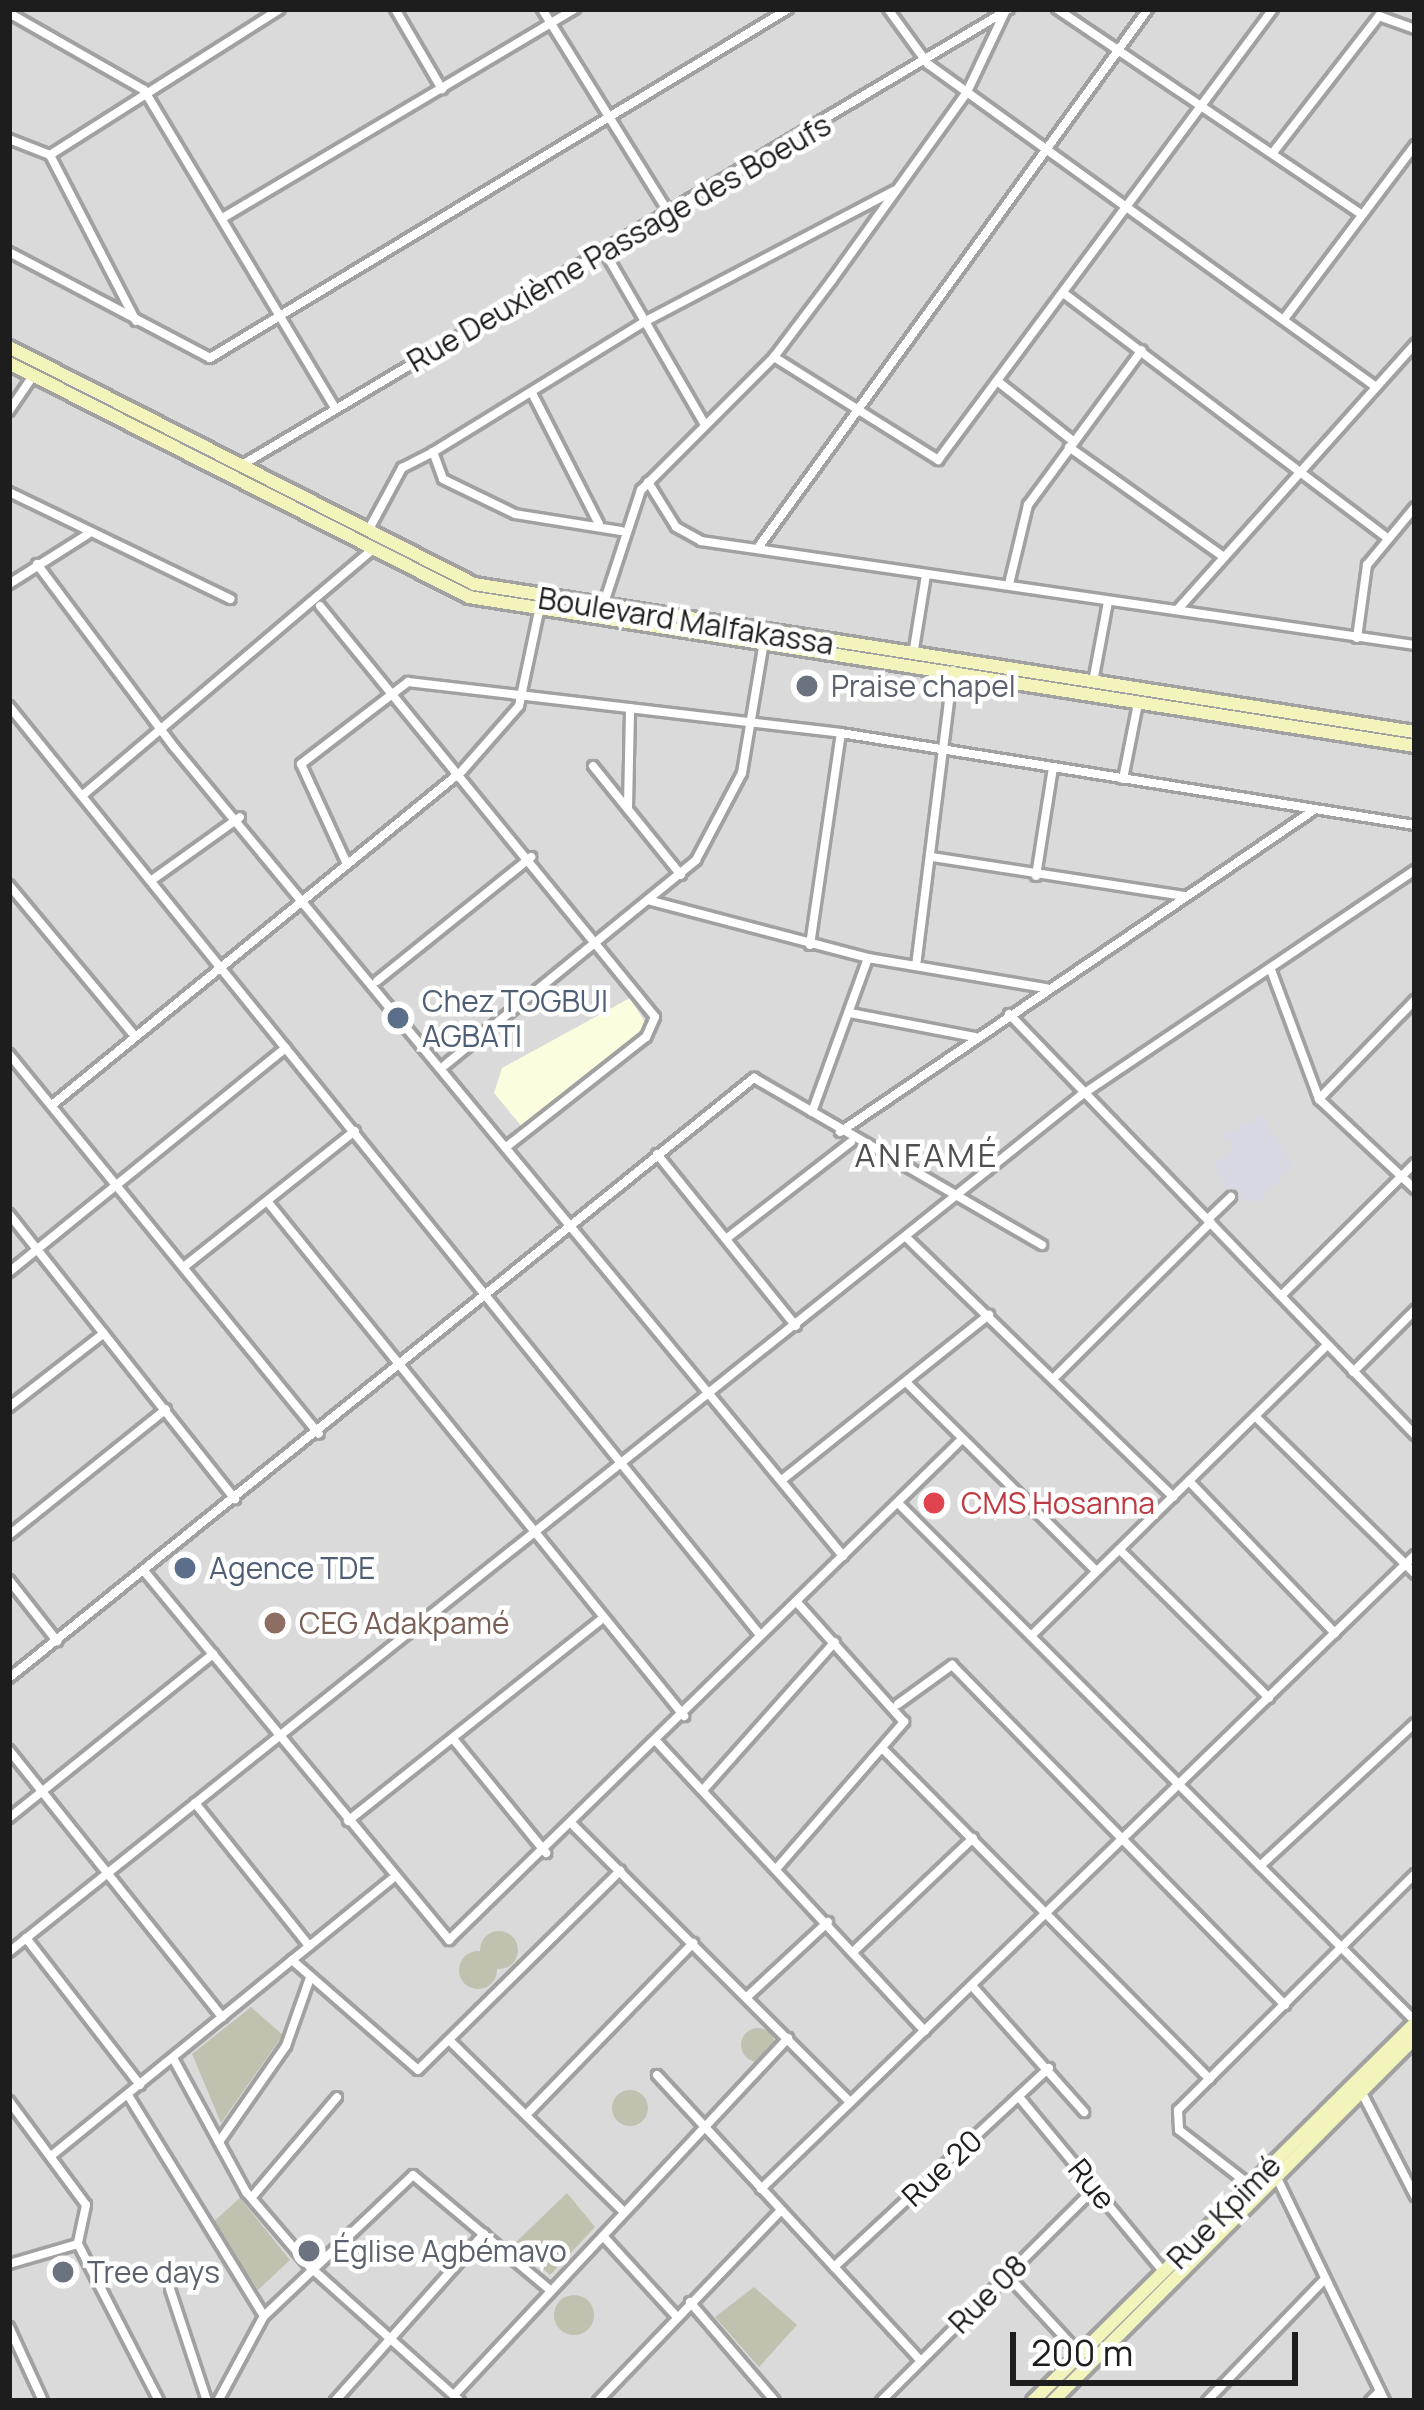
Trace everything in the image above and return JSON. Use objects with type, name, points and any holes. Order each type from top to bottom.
[{"type":"main road","name":"Boulevard Malfakassa","points":[[9,347],[372,550],[469,597],[953,668],[1415,746]]},
{"type":"main road","points":[[9,363],[233,470]]},
{"type":"main road","name":"Boulevard Malfakassa","points":[[233,470],[474,584],[541,605],[602,608],[764,640],[913,656],[953,668],[1092,683],[1415,732]]},
{"type":"main road","name":"Rue Kpimé","points":[[1033,2401],[1415,2022]]},
{"type":"main road","name":"Rue Kpimé","points":[[1053,2401],[1415,2038]]},
{"type":"street","points":[[50,155],[144,90],[280,9]]},
{"type":"street","points":[[395,9],[442,89]]},
{"type":"street","points":[[542,9],[667,210]]},
{"type":"street","points":[[225,217],[575,9]]},
{"type":"street","points":[[9,252],[210,358],[788,9]]},
{"type":"street","points":[[888,9],[928,64],[1376,387]]},
{"type":"street","points":[[1057,9],[1275,149],[1362,215]]},
{"type":"street","points":[[760,545],[860,418],[1148,9]]},
{"type":"street","points":[[774,357],[933,462],[1001,383],[1273,9]]},
{"type":"street","points":[[602,608],[621,531],[648,482],[774,357],[967,92],[1007,11]]},
{"type":"street","name":"Rue Deuxième Passage des Boeufs","points":[[233,470],[667,210],[928,64],[1007,11]]},
{"type":"street","points":[[9,13],[144,90],[225,217],[336,409]]},
{"type":"street","points":[[1275,149],[1379,16],[1415,29]]},
{"type":"street","points":[[9,139],[50,155],[136,321]]},
{"type":"street","points":[[1284,320],[1415,145]]},
{"type":"street","points":[[367,532],[402,468],[644,322],[894,191]]},
{"type":"street","points":[[603,249],[706,425]]},
{"type":"street","points":[[1066,295],[1304,469],[1386,538]]},
{"type":"street","points":[[1178,609],[1415,344]]},
{"type":"street","points":[[1009,584],[1028,505],[1142,350]]},
{"type":"street","points":[[9,411],[33,376]]},
{"type":"street","points":[[1001,383],[1070,444],[1225,557]]},
{"type":"street","points":[[532,393],[599,524]]},
{"type":"street","points":[[433,452],[435,472],[478,498],[621,531]]},
{"type":"street","points":[[648,482],[688,535],[926,575],[1415,645]]},
{"type":"street","points":[[9,492],[230,599]]},
{"type":"street","points":[[1357,638],[1362,580],[1386,538],[1415,507]]},
{"type":"street","points":[[9,584],[89,533]]},
{"type":"street","points":[[83,795],[320,605],[372,550]]},
{"type":"street","points":[[38,564],[164,728],[377,981],[843,1556]]},
{"type":"street","points":[[913,656],[926,575]]},
{"type":"street","points":[[1092,683],[1108,602]]},
{"type":"street","points":[[320,605],[532,857],[598,941],[653,1026],[509,1145]]},
{"type":"street","points":[[52,1105],[462,771],[523,694],[541,605]]},
{"type":"street","points":[[445,1065],[682,875],[736,795],[764,640]]},
{"type":"street","points":[[916,966],[953,668]]},
{"type":"street","points":[[347,864],[301,764],[391,689],[523,694],[749,721],[1415,825]]},
{"type":"street","points":[[1123,778],[1138,702]]},
{"type":"street","points":[[9,706],[760,1635]]},
{"type":"street","points":[[628,808],[631,707]]},
{"type":"street","points":[[810,945],[841,734]]},
{"type":"street","points":[[593,766],[682,875]]},
{"type":"street","points":[[1036,876],[1053,767]]},
{"type":"street","points":[[840,1132],[1315,809]]},
{"type":"street","points":[[152,880],[240,817]]},
{"type":"street","points":[[377,981],[532,857]]},
{"type":"street","points":[[932,857],[1187,896]]},
{"type":"street","points":[[9,1952],[908,1239],[1080,1096],[1415,870]]},
{"type":"street","points":[[9,886],[134,1036]]},
{"type":"street","points":[[650,901],[868,958],[1047,988]]},
{"type":"street","points":[[812,1112],[868,958]]},
{"type":"street","points":[[1271,970],[1318,1099],[1415,1190]]},
{"type":"street","points":[[1318,1099],[1415,1000]]},
{"type":"street","points":[[850,1013],[976,1037]]},
{"type":"street","points":[[1009,1014],[1080,1096],[1209,1220],[1415,1435]]},
{"type":"street","points":[[9,1272],[286,1048]]},
{"type":"street","points":[[9,1054],[320,1434]]},
{"type":"street","points":[[9,1678],[405,1366],[572,1222],[754,1078],[851,1142],[1042,1245]]},
{"type":"street","points":[[185,1267],[355,1131]]},
{"type":"street","points":[[726,1239],[851,1142]]},
{"type":"street","points":[[657,1154],[796,1326]]},
{"type":"street","points":[[1282,1294],[1415,1163]]},
{"type":"street","points":[[1054,1378],[1231,1197]]},
{"type":"street","points":[[267,1202],[405,1366],[684,1716]]},
{"type":"street","points":[[9,1214],[235,1498]]},
{"type":"street","points":[[908,1239],[1173,1497]]},
{"type":"street","points":[[1353,1372],[1415,1310]]},
{"type":"street","points":[[782,1480],[989,1315]]},
{"type":"street","points":[[9,1407],[104,1334]]},
{"type":"street","points":[[1030,1636],[1327,1345]]},
{"type":"street","points":[[906,1382],[960,1441],[1096,1571]]},
{"type":"street","points":[[9,1534],[166,1409]]},
{"type":"street","points":[[1256,1417],[1415,1574]]},
{"type":"street","points":[[144,1571],[349,1821],[391,1880],[449,1940],[574,1826],[760,1635],[960,1441]]},
{"type":"street","points":[[1190,1481],[1335,1633]]},
{"type":"street","points":[[898,1503],[1415,2022]]},
{"type":"street","points":[[1120,1550],[1269,1698]]},
{"type":"street","points":[[761,2189],[1052,1915],[1415,1555]]},
{"type":"street","points":[[9,1580],[57,1641]]},
{"type":"street","points":[[778,1868],[904,1722],[898,1704],[796,1601]]},
{"type":"street","points":[[349,1821],[602,1618]]},
{"type":"street","points":[[703,1790],[835,1642]]},
{"type":"street","points":[[9,1818],[213,1654]]},
{"type":"street","points":[[898,1704],[948,1663],[1285,2005]]},
{"type":"street","points":[[1260,1866],[1415,1723]]},
{"type":"street","points":[[454,1740],[546,1853]]},
{"type":"street","points":[[657,1742],[925,2031]]},
{"type":"street","points":[[9,1750],[222,2017]]},
{"type":"street","points":[[884,1750],[1210,2079]]},
{"type":"street","points":[[195,1803],[309,1946]]},
{"type":"street","points":[[574,1826],[850,2102]]},
{"type":"street","points":[[854,1951],[973,1838]]},
{"type":"street","points":[[292,1960],[416,2071],[620,1871]]},
{"type":"street","points":[[1251,2186],[1176,2124],[1210,2079],[1415,1874]]},
{"type":"street","points":[[51,2156],[391,1880]]},
{"type":"street","points":[[748,1996],[828,1922]]},
{"type":"street","points":[[26,1938],[140,2085]]},
{"type":"street","points":[[526,2115],[693,1943]]},
{"type":"street","points":[[219,2142],[286,2046],[310,1978]]},
{"type":"street","points":[[974,1988],[1084,2112]]},
{"type":"street","points":[[173,2058],[252,2197],[310,2267],[457,2398],[788,2038]]},
{"type":"street","points":[[448,2040],[624,2212]]},
{"type":"street","name":"Rue 20","points":[[834,2267],[1049,2068]]},
{"type":"street","points":[[657,2075],[920,2361]]},
{"type":"street","points":[[1361,2092],[1415,2196]]},
{"type":"street","points":[[128,2095],[264,2317]]},
{"type":"street","points":[[252,2197],[338,2097]]},
{"type":"street","name":"Rue","points":[[1019,2097],[1164,2272]]},
{"type":"street","points":[[9,2101],[89,2211],[78,2244],[159,2401]]},
{"type":"street","points":[[218,2401],[264,2317],[310,2267],[412,2175],[551,2291]]},
{"type":"street","points":[[1276,2176],[1382,2396],[1370,2401]]},
{"type":"street","name":"Rue 08","points":[[881,2401],[1095,2188]]},
{"type":"street","points":[[598,2401],[780,2211]]},
{"type":"street","points":[[334,2401],[484,2234]]},
{"type":"street","points":[[603,2236],[676,2316]]},
{"type":"street","points":[[9,2264],[78,2244]]},
{"type":"street","points":[[1007,2276],[1081,2354]]},
{"type":"street","points":[[1208,2401],[1325,2279]]},
{"type":"street","points":[[170,2289],[207,2401]]},
{"type":"street","points":[[690,2302],[775,2401]]},
{"type":"street","points":[[9,2327],[43,2401]]},
{"type":"shaded area","points":[[9,9],[1415,9],[1415,2401],[9,2401]]},
{"type":"shaded area","points":[[630,998],[648,1027],[523,1128],[494,1093],[502,1068]]},
{"type":"shaded area","points":[[1262,1116],[1293,1166],[1257,1202],[1231,1197],[1214,1165],[1234,1145],[1222,1137]]},
{"type":"shaded area","points":[[499,1931],[513,1936],[518,1950],[513,1964],[499,1969],[485,1964],[480,1950],[485,1936]]},
{"type":"shaded area","points":[[478,1951],[492,1956],[497,1970],[492,1984],[478,1989],[464,1984],[459,1970],[464,1956]]},
{"type":"shaded area","points":[[251,2007],[283,2035],[221,2123],[192,2054]]},
{"type":"shaded area","points":[[758,2028],[770,2033],[775,2045],[770,2057],[758,2062],[746,2057],[741,2045],[746,2033]]},
{"type":"shaded area","points":[[630,2090],[643,2095],[648,2108],[643,2121],[630,2126],[617,2121],[612,2108],[617,2095]]},
{"type":"shaded area","points":[[567,2193],[595,2227],[550,2275],[514,2244]]},
{"type":"shaded area","points":[[240,2198],[290,2260],[258,2290],[212,2223]]},
{"type":"shaded area","points":[[754,2287],[797,2325],[759,2367],[715,2317]]},
{"type":"shaded area","points":[[574,2295],[588,2301],[594,2315],[588,2329],[574,2335],[560,2329],[554,2315],[560,2301]]},
{"type":"place","name":"Praise chapel","points":[[807,686]]},
{"type":"place","name":"Chez TOGBUI AGBATI","points":[[398,1018]]},
{"type":"place","name":"CMS Hosanna","points":[[934,1503]]},
{"type":"place","name":"Agence TDE","points":[[185,1568]]},
{"type":"place","name":"CEG Adakpamé","points":[[275,1623]]},
{"type":"place","name":"Église Agbémavo","points":[[309,2251]]},
{"type":"place","name":"Tree days","points":[[63,2272]]},
{"type":"district","name":"ANFAMÉ","points":[[927,1155]]}]
